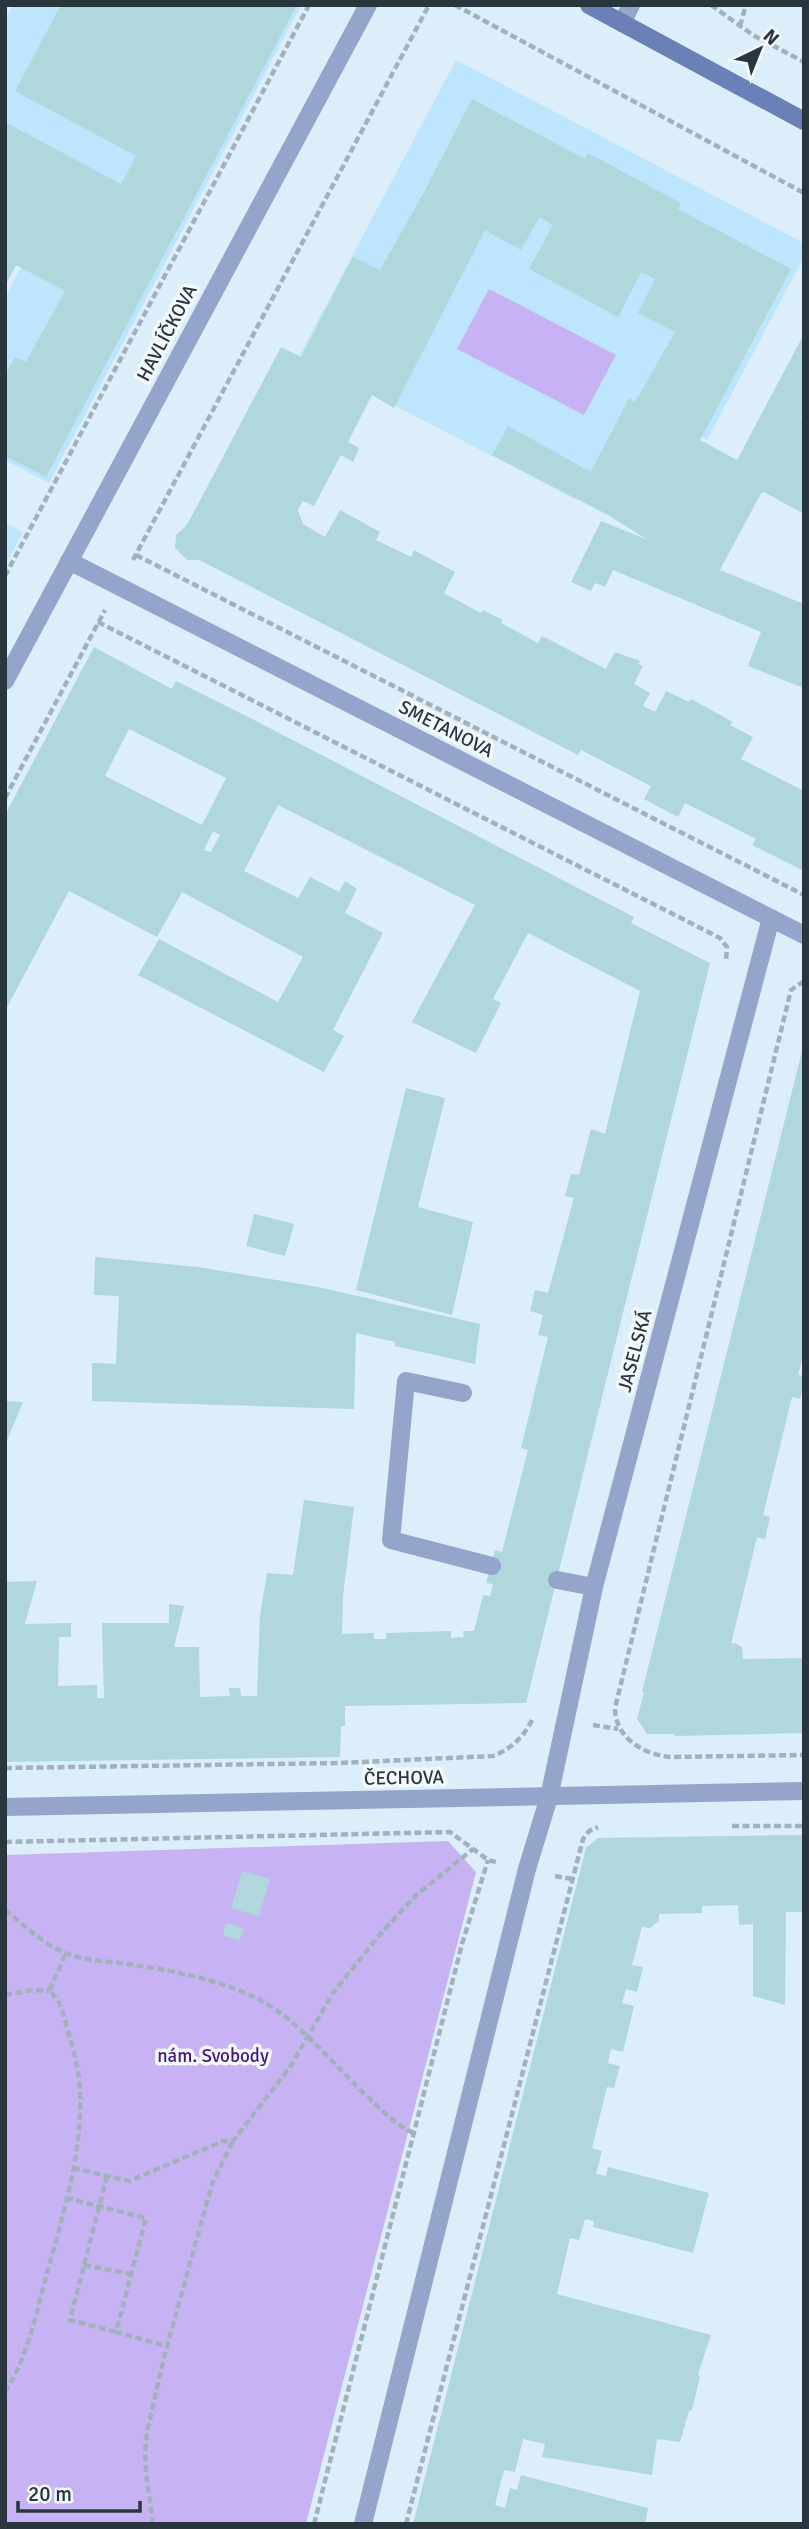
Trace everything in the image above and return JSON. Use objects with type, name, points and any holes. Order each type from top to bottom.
[{"type":"main road","points":[[589,5],[804,121]]},
{"type":"street","name":"HAVLÍČKOVA","points":[[5,681],[368,5]]},
{"type":"street","points":[[622,23],[631,5]]},
{"type":"street","name":"SMETANOVA","points":[[69,561],[804,935]]},
{"type":"street","name":"JASELSKÁ","points":[[549,1797],[594,1587],[771,918]]},
{"type":"street","points":[[463,1393],[406,1381],[391,1540],[492,1566]]},
{"type":"street","points":[[557,1580],[594,1587]]},
{"type":"street","name":"ČECHOVA","points":[[5,1807],[804,1791]]},
{"type":"street","points":[[363,2524],[527,1869],[549,1797]]},
{"type":"path","points":[[5,576],[309,5]]},
{"type":"path","points":[[5,798],[429,5]]},
{"type":"path","points":[[456,5],[804,193]]},
{"type":"path","points":[[711,5],[740,26],[804,62]]},
{"type":"path","points":[[740,26],[746,5]]},
{"type":"path","points":[[136,555],[804,895]]},
{"type":"path","points":[[98,622],[720,938],[727,947],[725,962]]},
{"type":"path","points":[[804,981],[792,990],[618,1691],[615,1719],[619,1729],[640,1748],[653,1755],[804,1755]]},
{"type":"path","points":[[5,1768],[339,1763],[493,1756],[503,1752],[520,1738],[535,1713]]},
{"type":"path","points":[[581,1723],[619,1729]]},
{"type":"path","points":[[407,2524],[583,1839],[589,1831],[601,1826]]},
{"type":"path","points":[[723,1826],[804,1826]]},
{"type":"path","points":[[5,1842],[450,1832],[488,1860],[500,1863]]},
{"type":"path","points":[[152,2524],[145,2451],[167,2346],[212,2184],[233,2141],[290,2067],[332,1993],[392,1920],[427,1884],[472,1849]]},
{"type":"path","points":[[314,2524],[462,1944],[488,1860]]},
{"type":"path","points":[[554,1875],[572,1879]]},
{"type":"path","points":[[5,1910],[46,1942],[66,1953],[86,1959],[179,1973],[247,1994],[273,2008],[380,2109],[399,2125],[414,2133]]},
{"type":"path","points":[[49,1991],[66,1953]]},
{"type":"path","points":[[5,1994],[49,1991],[62,2008],[79,2077],[80,2103],[73,2168],[66,2198],[25,2353],[5,2392]]},
{"type":"path","points":[[73,2168],[130,2181],[223,2141],[233,2141]]},
{"type":"path","points":[[107,2176],[70,2320],[167,2346]]},
{"type":"path","points":[[66,2198],[146,2218],[116,2332]]},
{"type":"path","points":[[84,2265],[131,2274]]},
{"type":"shaded area","points":[[13,5],[301,5],[49,483],[5,460],[5,298],[21,268],[5,259],[5,19]]},
{"type":"shaded area","points":[[456,60],[804,243],[804,257],[707,440],[629,399],[577,500],[299,356]]},
{"type":"shaded area","points":[[5,523],[23,532],[5,566]]},
{"type":"green space","points":[[489,289],[616,355],[584,415],[457,349]]},
{"type":"green space","name":"nám. Svobody","points":[[448,1841],[476,1872],[306,2524],[5,2524],[5,1855]]},
{"type":"building","points":[[61,5],[297,5],[46,477],[5,456],[5,375],[15,357],[26,362],[65,291],[16,265],[5,286],[5,122],[121,184],[136,156],[15,91]]},
{"type":"building","points":[[472,99],[585,159],[588,153],[681,203],[678,209],[791,269],[700,440],[737,460],[804,334],[804,413],[801,417],[804,421],[804,514],[764,492],[761,493],[720,570],[804,604],[804,681],[801,687],[748,666],[761,632],[613,570],[605,587],[595,583],[591,591],[571,582],[601,521],[648,540],[608,515],[492,455],[508,426],[591,472],[629,398],[635,402],[675,332],[638,313],[655,279],[641,272],[618,317],[529,269],[553,225],[539,217],[521,250],[485,230],[394,408],[372,395],[348,442],[359,448],[353,462],[341,455],[314,506],[303,501],[298,510],[303,524],[325,537],[340,510],[380,532],[376,540],[411,557],[414,550],[455,572],[444,593],[481,613],[483,610],[503,620],[501,623],[536,642],[538,643],[542,636],[606,669],[615,652],[640,661],[638,664],[643,666],[634,684],[650,693],[643,706],[655,712],[666,691],[689,702],[691,699],[733,722],[730,725],[753,737],[741,759],[804,791],[804,871],[752,845],[756,839],[685,803],[678,817],[644,799],[651,786],[581,750],[578,755],[199,560],[187,560],[175,548],[176,535],[187,525],[281,347],[301,357],[353,257],[380,270]]},
{"type":"building","points":[[94,647],[172,689],[176,681],[254,720],[634,917],[631,923],[710,963],[526,1703],[345,1706],[340,1757],[5,1762],[5,1582],[37,1581],[25,1624],[71,1623],[71,1637],[59,1637],[58,1686],[97,1685],[97,1698],[104,1698],[102,1623],[169,1623],[169,1604],[184,1606],[174,1647],[199,1647],[200,1697],[230,1696],[229,1688],[240,1688],[241,1696],[257,1696],[260,1615],[267,1573],[293,1575],[304,1500],[354,1507],[343,1596],[342,1634],[374,1633],[374,1639],[386,1639],[386,1633],[451,1631],[451,1638],[464,1637],[463,1631],[474,1631],[483,1595],[490,1596],[493,1584],[486,1583],[495,1550],[502,1552],[528,1450],[521,1448],[548,1337],[538,1335],[543,1315],[530,1311],[535,1290],[548,1293],[574,1198],[565,1196],[571,1174],[579,1175],[591,1129],[605,1134],[640,991],[528,933],[493,999],[501,1003],[476,1053],[412,1022],[475,905],[278,805],[244,871],[298,898],[310,877],[339,892],[345,881],[357,889],[345,913],[383,933],[333,1030],[344,1036],[324,1072],[138,975],[159,939],[278,1002],[303,957],[182,892],[157,937],[69,891],[5,1011],[5,815]],"holes":[[[129,729],[226,778],[202,825],[105,776]],[[213,831],[220,835],[211,852],[204,850]]]},
{"type":"building","points":[[803,1047],[804,1352],[798,1375],[804,1376],[804,1383],[800,1399],[792,1397],[763,1515],[770,1517],[765,1539],[757,1537],[731,1644],[742,1647],[743,1659],[804,1658],[804,1733],[674,1736],[647,1734],[637,1719],[644,1693],[642,1692]]},
{"type":"building","points":[[406,1088],[445,1098],[418,1207],[473,1222],[452,1315],[356,1290]]},
{"type":"building","points":[[254,1214],[294,1224],[285,1256],[246,1246]]},
{"type":"building","points":[[95,1257],[198,1267],[318,1287],[480,1324],[475,1364],[395,1346],[395,1342],[356,1333],[354,1409],[92,1401],[92,1363],[116,1364],[119,1296],[94,1295]]},
{"type":"building","points":[[5,1401],[23,1402],[5,1445]]},
{"type":"building","points":[[804,1835],[804,1912],[786,1912],[785,2005],[753,1996],[753,1924],[739,1925],[738,1905],[702,1906],[702,1913],[659,1914],[659,1921],[650,1928],[642,1927],[632,1965],[643,1967],[637,1992],[626,1989],[622,2003],[634,2006],[623,2052],[611,2049],[608,2063],[620,2066],[614,2088],[607,2087],[592,2148],[602,2151],[596,2174],[606,2176],[608,2167],[709,2193],[693,2253],[593,2227],[594,2221],[585,2219],[579,2240],[570,2238],[557,2294],[711,2335],[698,2374],[700,2377],[692,2410],[689,2411],[680,2442],[657,2439],[652,2475],[542,2457],[545,2444],[523,2439],[515,2472],[504,2470],[495,2505],[505,2508],[510,2488],[517,2490],[521,2475],[648,2508],[645,2524],[413,2524],[586,1848],[598,1838]]},
{"type":"building","points":[[242,1871],[270,1879],[259,1916],[231,1908]]},
{"type":"building","points":[[226,1923],[244,1928],[240,1940],[223,1936]]}]
